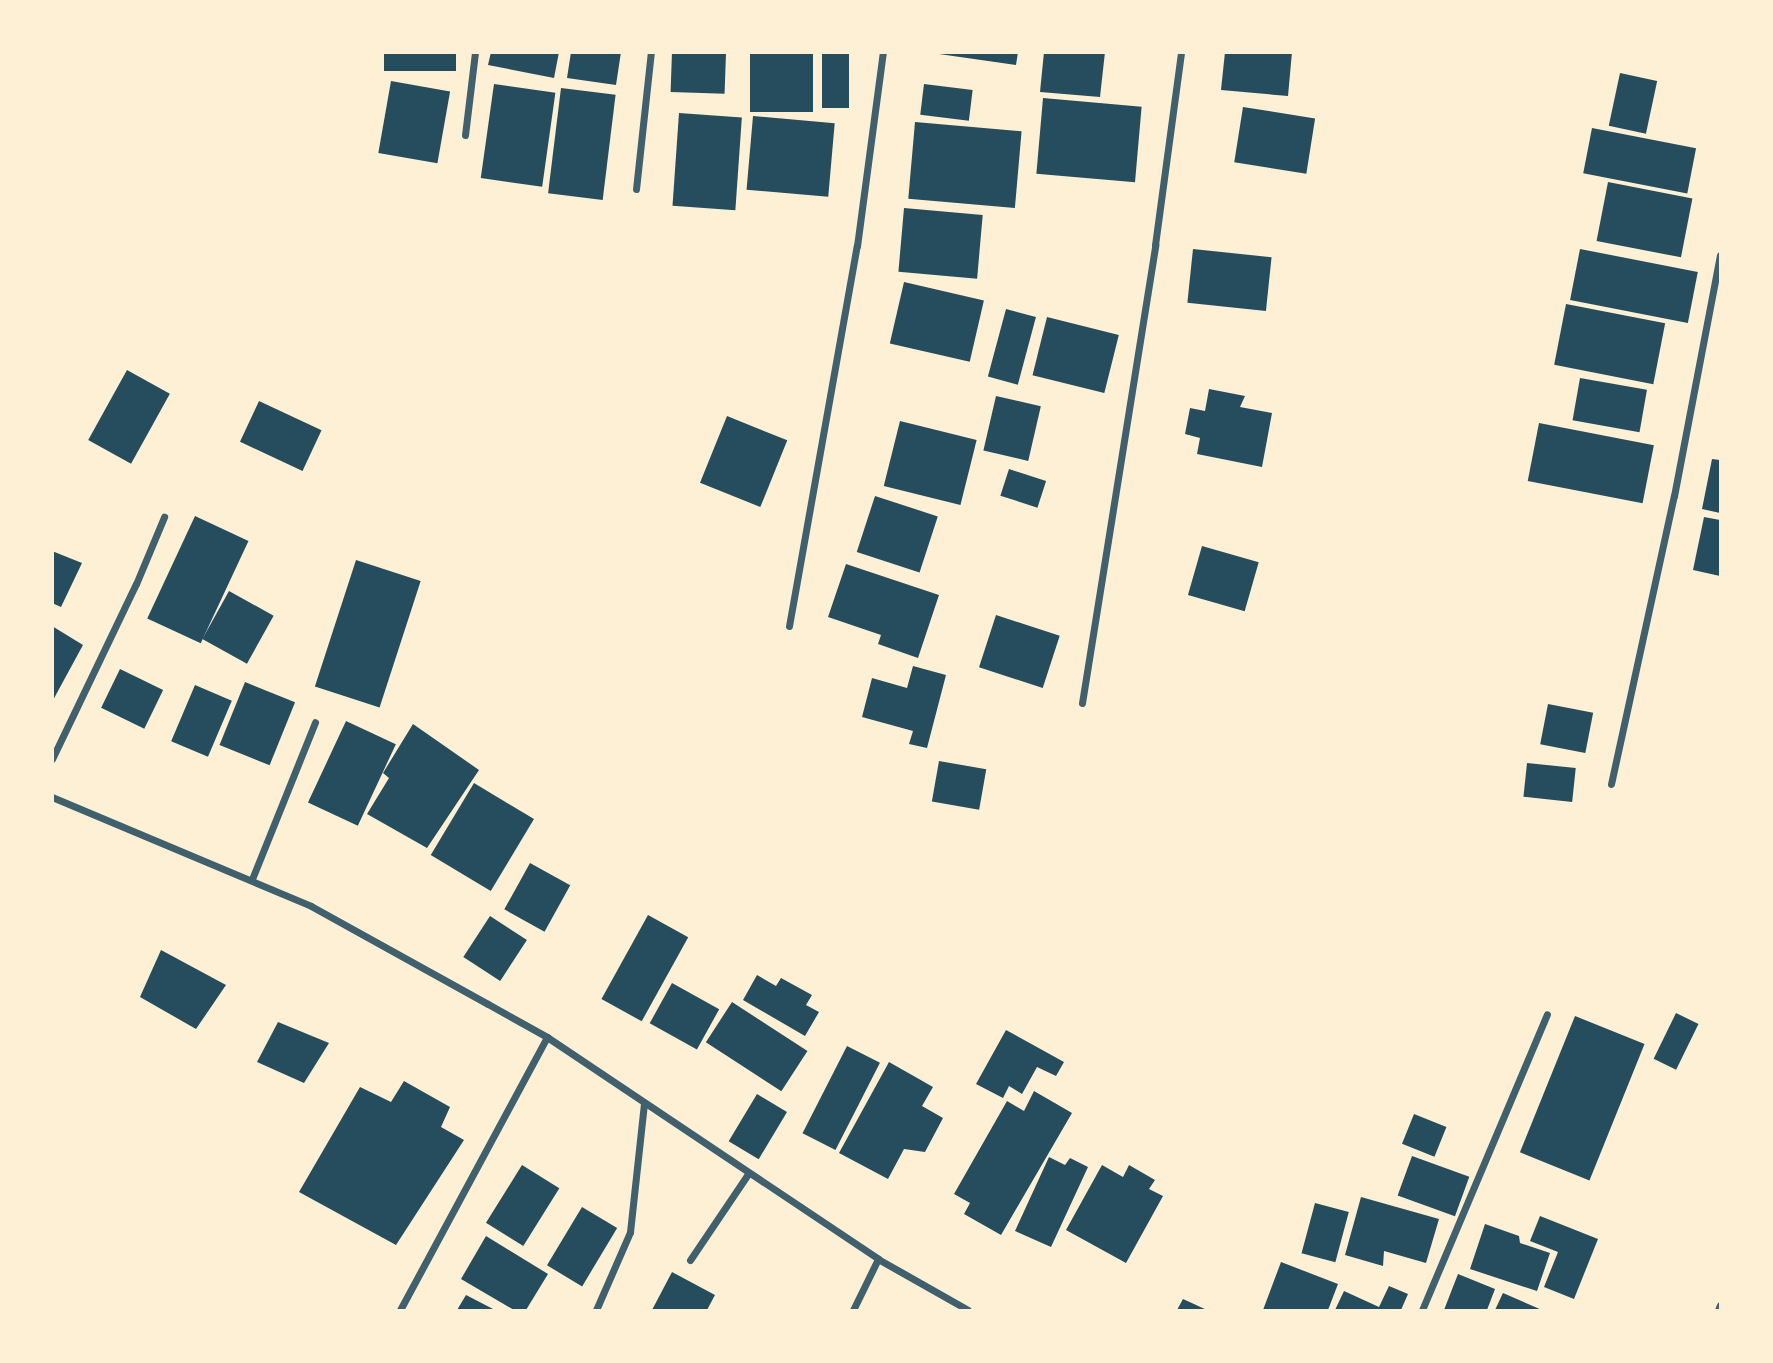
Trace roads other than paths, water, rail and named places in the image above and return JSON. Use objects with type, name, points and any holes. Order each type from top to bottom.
[{"type":"street","points":[[465,135],[475,52]]},
{"type":"street","points":[[636,189],[651,52]]},
{"type":"street","points":[[789,626],[857,246],[883,52]]},
{"type":"street","points":[[1082,703],[1155,245],[1181,52]]},
{"type":"street","points":[[1611,784],[1674,496],[1720,255]]},
{"type":"street","points":[[52,759],[136,584],[164,517]]},
{"type":"street","points":[[252,879],[315,722]]},
{"type":"street","points":[[52,797],[311,905],[547,1037],[878,1259],[968,1311]]},
{"type":"street","points":[[1422,1311],[1547,1014]]},
{"type":"street","points":[[400,1311],[547,1037]]},
{"type":"street","points":[[596,1311],[630,1232],[644,1104]]},
{"type":"street","points":[[691,1260],[748,1174]]},
{"type":"street","points":[[853,1311],[878,1259]]},
{"type":"street","points":[[1718,1311],[1720,1304]]}]
